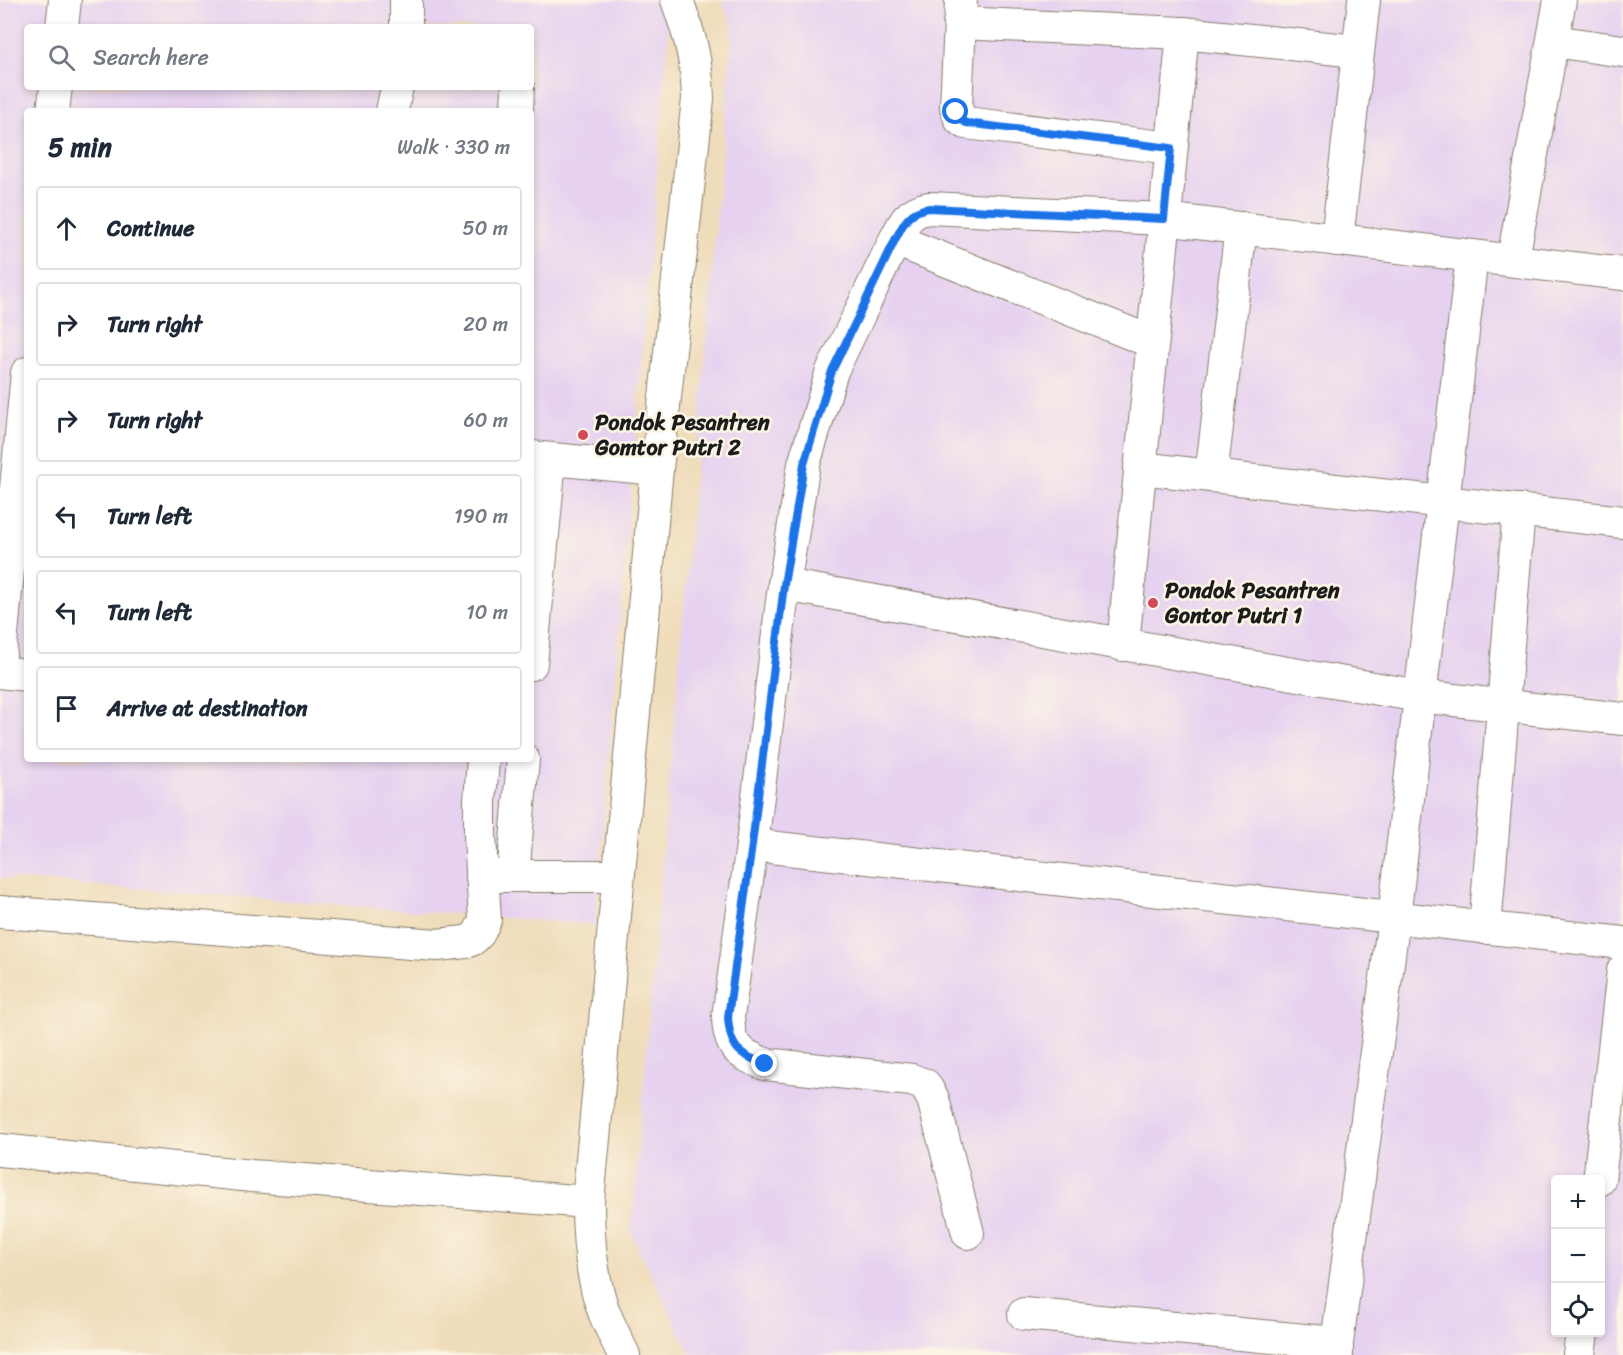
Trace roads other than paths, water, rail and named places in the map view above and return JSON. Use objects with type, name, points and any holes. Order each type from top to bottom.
[{"type":"street","points":[[62,24],[65,0]]},
{"type":"street","points":[[406,0],[406,24]]},
{"type":"street","points":[[624,1355],[604,1311],[592,1269],[588,1238],[588,1202],[657,469],[698,99],[697,67],[677,0]]},
{"type":"street","points":[[1337,240],[1357,51],[1365,0]]},
{"type":"street","points":[[1513,260],[1560,0]]},
{"type":"street","points":[[1171,148],[963,122],[956,112],[960,11],[1357,51]]},
{"type":"street","points":[[1123,645],[1183,33]]},
{"type":"street","points":[[1553,41],[1623,51]]},
{"type":"street","points":[[53,108],[56,90]]},
{"type":"street","points":[[393,108],[396,90]]},
{"type":"street","points":[[517,108],[518,90]]},
{"type":"street","points":[[968,1233],[933,1099],[925,1085],[912,1080],[765,1064],[746,1056],[734,1045],[730,1038],[728,1017],[784,585],[804,464],[832,371],[909,215],[929,208],[1164,219],[1623,274]]},
{"type":"street","points":[[1211,476],[1241,228]]},
{"type":"street","points":[[895,240],[1152,342]]},
{"type":"street","points":[[1024,1314],[1337,1349],[1394,918],[1472,256]]},
{"type":"street","points":[[0,655],[24,411]]},
{"type":"street","points":[[534,598],[541,458],[657,469]]},
{"type":"street","points":[[1140,468],[1623,522]]},
{"type":"street","points":[[1485,928],[1519,510]]},
{"type":"street","points":[[784,585],[1419,696],[1623,719]]},
{"type":"street","points":[[0,672],[24,675]]},
{"type":"street","points":[[483,762],[480,801],[498,876]]},
{"type":"street","points":[[0,912],[437,945],[466,942],[479,933],[485,920],[498,876],[522,762]]},
{"type":"street","points":[[752,845],[1623,943]]},
{"type":"street","points":[[498,876],[618,876]]},
{"type":"street","points":[[1599,1175],[1623,970]]},
{"type":"street","points":[[0,1150],[252,1176],[588,1202]]},
{"type":"street","points":[[1579,1355],[1581,1337]]},
{"type":"place","name":"Pondok Pesantren Gomtor Putri 2","points":[[583,435]]},
{"type":"place","name":"Pondok Pesantren Gontor Putri 1","points":[[1153,603]]}]
